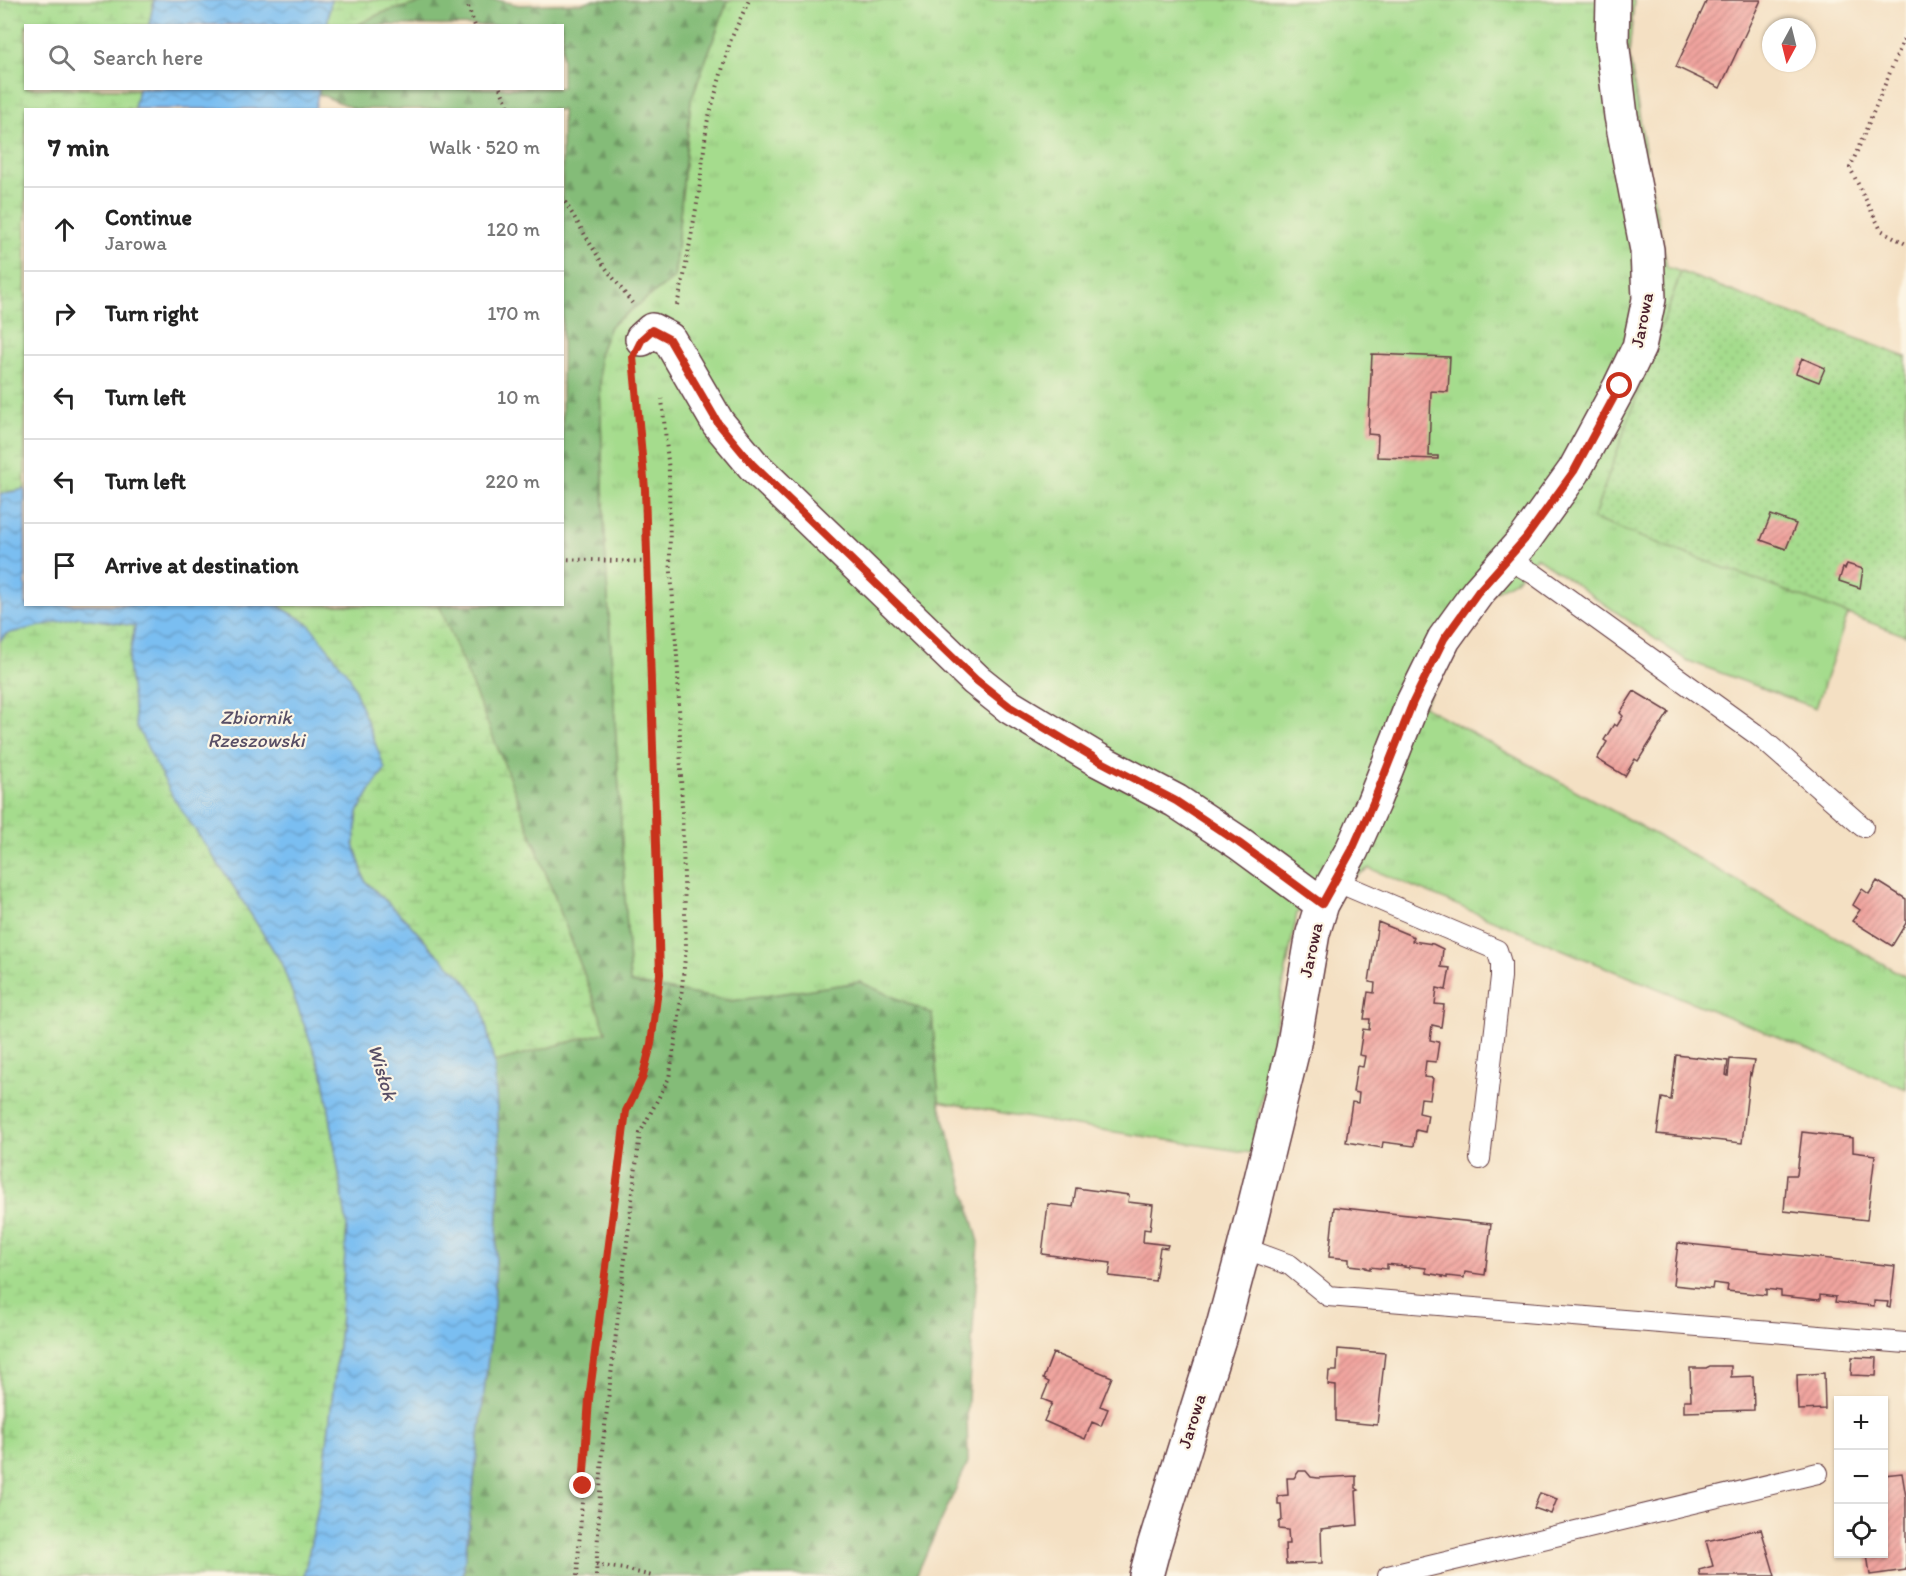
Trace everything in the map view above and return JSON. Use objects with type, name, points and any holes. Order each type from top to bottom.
[{"type":"street","name":"Jarowa","points":[[1146,1576],[1223,1326],[1244,1248],[1293,1049],[1313,933],[1328,892],[1352,850],[1413,702],[1444,639],[1478,592],[1525,539],[1574,471],[1640,347],[1649,299],[1647,250],[1621,116],[1612,41],[1613,0]]},
{"type":"street","points":[[654,336],[718,423],[753,465],[976,680],[1010,707],[1059,737],[1176,801],[1239,843],[1328,892]]},
{"type":"lane","points":[[1508,558],[1534,574],[1760,737],[1863,826]]},
{"type":"lane","points":[[1328,892],[1497,950],[1501,963],[1501,977],[1480,1160]]},
{"type":"lane","points":[[1244,1248],[1290,1265],[1328,1296],[1906,1342]]},
{"type":"lane","points":[[1388,1576],[1818,1473]]},
{"type":"path","points":[[576,1576],[589,1399],[626,1111],[642,1079],[651,1044],[660,974],[645,489],[633,357],[654,336],[684,276],[699,192],[707,123],[731,39],[748,0]]},
{"type":"path","points":[[468,7],[474,24]]},
{"type":"path","points":[[1906,34],[1850,168],[1881,230],[1906,244]]},
{"type":"path","points":[[501,90],[509,108]]},
{"type":"path","points":[[564,200],[602,263],[654,336]]},
{"type":"path","points":[[596,1576],[602,1451],[640,1133],[669,1078],[678,1026],[686,948],[678,671],[670,558],[669,472],[662,390]]},
{"type":"path","points":[[564,559],[646,562]]},
{"type":"path","points":[[596,1565],[652,1576]]},
{"type":"green space","points":[[0,0],[154,0],[149,24],[24,24],[24,90],[138,90],[134,108],[24,108],[24,489],[0,494]]},
{"type":"green space","points":[[331,0],[431,0],[381,13],[359,24],[327,24]]},
{"type":"green space","points":[[431,0],[497,0],[519,5],[582,3],[592,0],[728,0],[691,100],[674,278],[610,326],[599,354],[605,546],[630,983],[732,1001],[860,982],[932,1014],[939,1101],[979,1242],[967,1413],[968,1462],[916,1576],[463,1576],[494,1305],[500,1163],[494,1062],[606,1032],[504,764],[439,606],[564,606],[564,108],[353,108],[319,94],[319,90],[564,90],[564,24],[359,24],[381,13]]},
{"type":"green space","points":[[728,0],[1634,0],[1629,54],[1649,174],[1667,267],[1681,272],[1594,519],[1848,614],[1816,708],[1686,660],[1536,557],[1516,580],[1487,596],[1423,706],[1906,977],[1906,1089],[1578,956],[1369,868],[1297,913],[1251,1153],[1057,1123],[939,1101],[932,1014],[860,982],[732,1001],[630,983],[605,546],[599,354],[610,326],[674,278],[691,99]]},
{"type":"green space","points":[[1681,272],[1906,357],[1906,636],[1593,519]]},
{"type":"green space","points":[[279,606],[439,606],[504,764],[606,1032],[494,1062],[481,1002],[408,922],[365,881],[354,844],[358,812],[385,769],[309,624]]},
{"type":"green space","points":[[79,617],[135,626],[128,664],[230,881],[281,962],[324,1078],[347,1225],[340,1328],[322,1489],[304,1576],[0,1576],[0,641],[6,634]]},
{"type":"water","points":[[154,0],[331,0],[327,24],[149,24]]},
{"type":"water","points":[[138,90],[319,90],[315,108],[134,108]]},
{"type":"water","name":"Zbiornik Rzeszowski","points":[[24,489],[24,606],[279,606],[309,624],[350,677],[385,769],[358,812],[354,844],[365,881],[463,978],[481,1002],[494,1062],[500,1163],[494,1305],[463,1576],[304,1576],[322,1489],[340,1328],[347,1225],[324,1078],[281,962],[230,881],[174,799],[136,725],[128,664],[135,626],[79,617],[6,634],[0,641],[0,494]]},
{"type":"building","points":[[1707,0],[1761,0],[1720,88],[1676,67]]},
{"type":"building","points":[[1372,354],[1450,357],[1448,392],[1431,391],[1429,456],[1438,456],[1438,459],[1377,457],[1378,435],[1368,434]]},
{"type":"building","points":[[1802,358],[1825,368],[1819,382],[1796,373]]},
{"type":"building","points":[[1771,515],[1796,524],[1786,549],[1761,540]]},
{"type":"building","points":[[1847,564],[1863,569],[1860,588],[1839,581],[1843,568],[1845,569]]},
{"type":"building","points":[[1634,691],[1669,712],[1638,761],[1635,759],[1625,776],[1597,759],[1607,742],[1604,740],[1614,724],[1617,726],[1623,716],[1620,713]]},
{"type":"building","points":[[1877,881],[1906,899],[1906,923],[1892,946],[1852,921],[1860,910],[1853,905],[1862,889],[1869,894]]},
{"type":"building","points":[[1378,922],[1414,937],[1412,941],[1433,944],[1443,949],[1441,967],[1450,968],[1446,990],[1437,988],[1435,1004],[1444,1005],[1441,1027],[1432,1025],[1430,1040],[1439,1042],[1436,1062],[1426,1061],[1424,1077],[1433,1078],[1430,1099],[1421,1098],[1419,1113],[1428,1115],[1425,1132],[1416,1130],[1414,1146],[1383,1142],[1382,1148],[1346,1142],[1352,1102],[1358,1103],[1359,1093],[1353,1092],[1357,1066],[1363,1067],[1365,1056],[1359,1055],[1363,1029],[1369,1030],[1370,1019],[1364,1019],[1368,992],[1374,993],[1375,983],[1369,982]]},
{"type":"building","points":[[1676,1055],[1728,1061],[1726,1075],[1728,1076],[1730,1059],[1754,1061],[1751,1075],[1750,1072],[1742,1143],[1657,1134],[1662,1098],[1671,1100]]},
{"type":"building","points":[[1802,1132],[1853,1138],[1853,1152],[1875,1155],[1867,1220],[1784,1211],[1787,1175],[1797,1175]]},
{"type":"building","points":[[1076,1188],[1129,1195],[1128,1202],[1153,1205],[1150,1230],[1144,1229],[1143,1242],[1168,1245],[1167,1248],[1160,1247],[1155,1281],[1109,1276],[1111,1263],[1042,1254],[1048,1204],[1073,1207]]},
{"type":"building","points":[[1334,1207],[1491,1224],[1485,1275],[1465,1272],[1464,1278],[1447,1276],[1447,1278],[1426,1273],[1426,1268],[1387,1264],[1387,1269],[1370,1267],[1370,1269],[1349,1265],[1349,1259],[1329,1257]]},
{"type":"building","points":[[1678,1243],[1895,1266],[1890,1308],[1887,1307],[1888,1302],[1874,1301],[1874,1306],[1835,1302],[1836,1297],[1820,1295],[1820,1300],[1781,1296],[1781,1291],[1766,1289],[1766,1295],[1727,1291],[1728,1285],[1713,1283],[1712,1289],[1673,1285]]},
{"type":"building","points":[[1338,1349],[1385,1353],[1377,1425],[1336,1421],[1336,1386],[1328,1385],[1329,1371],[1337,1371]]},
{"type":"building","points":[[1053,1353],[1112,1377],[1100,1406],[1108,1409],[1101,1426],[1092,1422],[1085,1439],[1044,1421],[1052,1403],[1042,1399],[1049,1382],[1043,1379]]},
{"type":"building","points":[[1852,1357],[1877,1358],[1876,1376],[1851,1375]]},
{"type":"building","points":[[1731,1366],[1731,1377],[1753,1376],[1754,1410],[1684,1412],[1684,1400],[1691,1400],[1690,1368]]},
{"type":"building","points":[[1824,1373],[1825,1409],[1798,1410],[1797,1375]]},
{"type":"building","points":[[1299,1471],[1306,1471],[1311,1477],[1318,1478],[1356,1476],[1356,1488],[1359,1490],[1356,1491],[1358,1525],[1321,1529],[1322,1563],[1286,1564],[1285,1544],[1289,1544],[1288,1530],[1279,1529],[1279,1522],[1282,1520],[1278,1496],[1288,1495],[1287,1478],[1294,1478]]},
{"type":"building","points":[[1902,1473],[1906,1497],[1906,1570],[1870,1575],[1868,1558],[1888,1558],[1888,1475]]},
{"type":"building","points":[[1540,1493],[1557,1499],[1551,1514],[1534,1508]]},
{"type":"building","points":[[1761,1529],[1775,1576],[1700,1576],[1699,1570],[1713,1566],[1706,1541]]},
{"type":"route","points":[[583,1486],[589,1399],[626,1111],[642,1079],[651,1044],[660,974],[645,489],[633,357],[642,339],[652,330],[669,339],[718,423],[753,465],[976,680],[1010,707],[1098,760],[1176,801],[1239,843],[1322,904],[1352,850],[1413,702],[1444,639],[1478,592],[1525,539],[1574,471],[1620,386]]},
{"type":"water label","name":"Wisłok","points":[[383,1072]]}]
